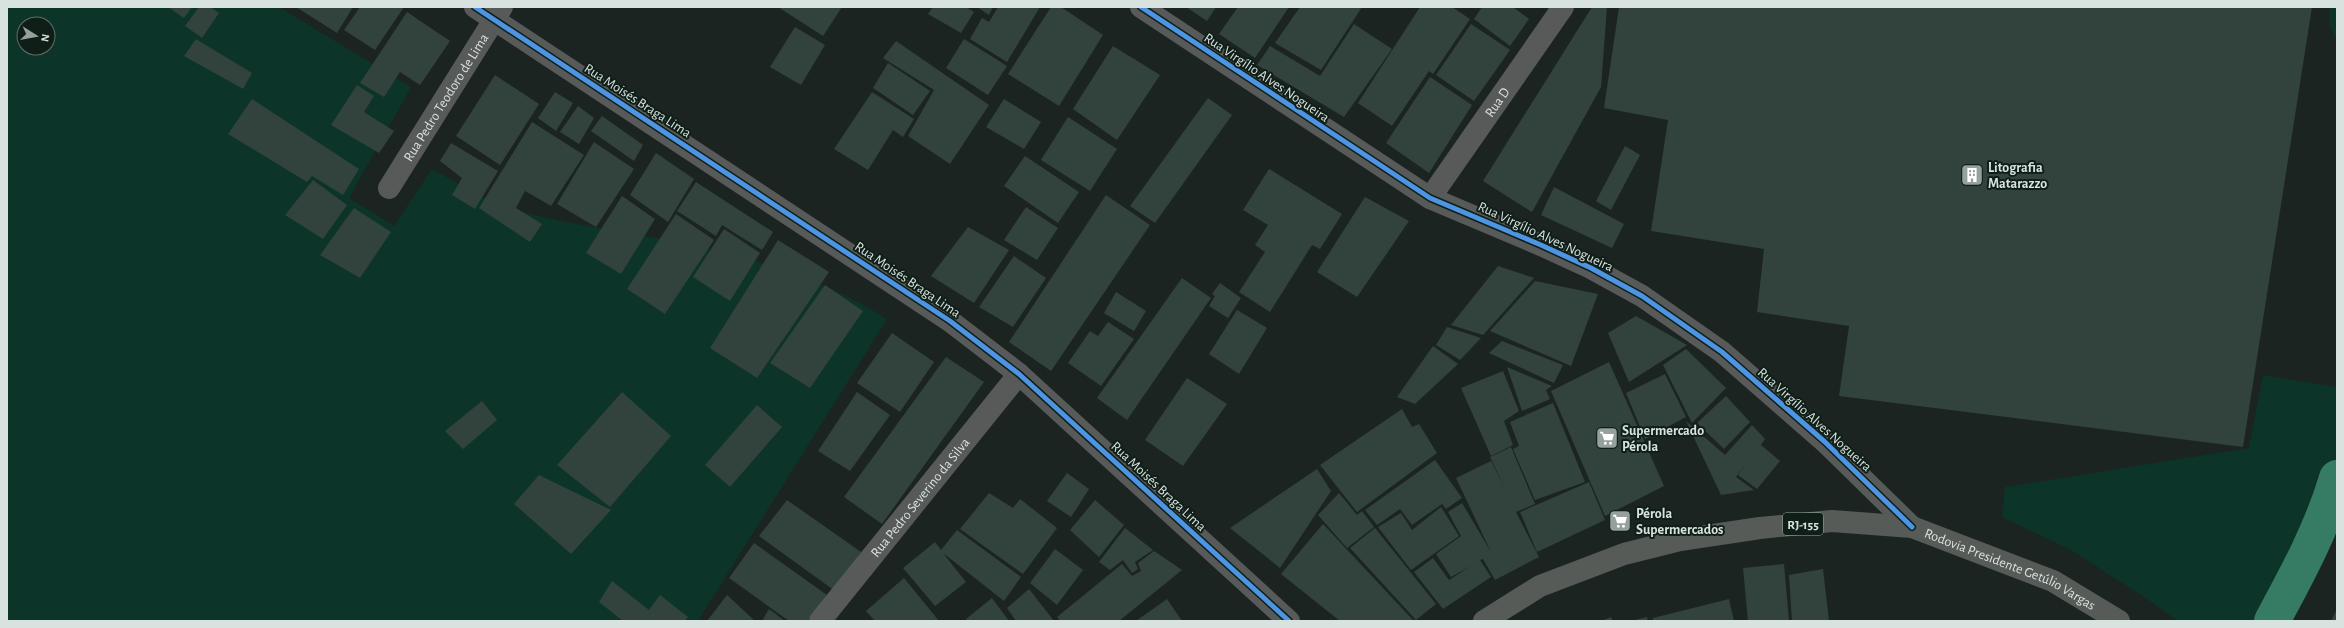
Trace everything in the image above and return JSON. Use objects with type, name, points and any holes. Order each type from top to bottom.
[{"type":"main road","name":"Rodovia Presidente Getúlio Vargas","points":[[1484,621],[1540,586],[1624,554],[1680,540],[1760,528],[1832,521],[1912,527],[2053,580],[2119,621]]},
{"type":"street","name":"Rua Moisés Braga Lima","points":[[475,7],[497,13],[950,321],[1019,374],[1289,621]]},
{"type":"street","name":"Rua Virgílio Alves Nogueira","points":[[1141,7],[1430,198],[1548,248],[1642,296],[1722,352],[1825,442],[1912,527]]},
{"type":"street","name":"Rua D","points":[[1430,198],[1563,7]]},
{"type":"street","name":"Rua Pedro Teodoro de Lima","points":[[389,188],[497,13]]},
{"type":"street","name":"Rua Pedro Severino da Silva","points":[[820,621],[1019,374]]},
{"type":"green space","points":[[7,7],[279,7],[411,87],[349,198],[394,226],[432,169],[480,196],[516,210],[555,220],[685,244],[776,268],[833,290],[887,319],[698,621],[7,621]]},
{"type":"green space","points":[[2330,7],[2337,7],[2337,41],[2329,24]]},
{"type":"green space","points":[[2263,375],[2337,387],[2337,531],[2282,621],[2178,621],[2071,550],[2002,517],[2005,487],[2249,448]]},
{"type":"building","points":[[168,7],[192,7],[184,18]]},
{"type":"building","points":[[199,7],[210,7],[219,13],[202,38],[185,26]]},
{"type":"building","points":[[296,7],[353,7],[337,33]]},
{"type":"building","points":[[360,7],[404,7],[375,50],[344,30]]},
{"type":"building","points":[[778,7],[842,7],[823,36]]},
{"type":"building","points":[[933,7],[966,7],[974,12],[961,33],[928,14]]},
{"type":"building","points":[[977,7],[993,7],[989,15]]},
{"type":"building","points":[[998,7],[1040,7],[1007,62],[970,39],[982,18],[989,22]]},
{"type":"building","points":[[1051,7],[1061,7],[1103,35],[1059,106],[1008,74]]},
{"type":"building","points":[[1186,7],[1216,7],[1207,21]]},
{"type":"building","points":[[1238,7],[1289,7],[1255,58],[1219,34]]},
{"type":"building","points":[[1300,7],[1362,7],[1321,70],[1275,43]]},
{"type":"building","points":[[1420,7],[1452,7],[1470,19],[1433,74],[1429,71],[1392,126],[1358,103]]},
{"type":"building","points":[[1482,7],[1513,7],[1529,19],[1510,46],[1474,19]]},
{"type":"building","points":[[1592,7],[1607,7],[1601,87],[1532,212],[1483,181]]},
{"type":"building","name":"Litografia Matarazzo","points":[[1619,7],[2312,7],[2243,447],[1839,396],[1849,326],[1757,312],[1764,249],[1651,231],[1668,120],[1604,108]]},
{"type":"building","points":[[407,12],[450,41],[420,85],[400,72],[384,97],[360,83]]},
{"type":"building","points":[[1354,24],[1392,49],[1344,117],[1257,65],[1270,46],[1320,76]]},
{"type":"building","points":[[1471,24],[1510,50],[1474,101],[1436,75]]},
{"type":"building","points":[[795,27],[825,45],[801,85],[770,67]]},
{"type":"building","points":[[196,39],[252,73],[243,89],[184,56]]},
{"type":"building","points":[[964,39],[1007,66],[988,95],[946,68]]},
{"type":"building","points":[[896,41],[989,105],[950,164],[908,136],[934,90],[883,58]]},
{"type":"building","points":[[1113,46],[1160,75],[1117,140],[1073,109]]},
{"type":"building","points":[[888,63],[930,91],[913,115],[873,88]]},
{"type":"building","points":[[495,75],[539,104],[500,165],[456,136]]},
{"type":"building","points":[[1430,77],[1472,105],[1429,173],[1386,143]]},
{"type":"building","points":[[357,85],[374,96],[364,112],[394,131],[379,153],[331,125]]},
{"type":"building","points":[[555,92],[573,103],[556,131],[538,118]]},
{"type":"building","points":[[872,92],[914,119],[903,137],[893,130],[868,170],[834,149]]},
{"type":"building","points":[[1208,98],[1232,115],[1155,223],[1130,206]]},
{"type":"building","points":[[252,99],[359,169],[343,195],[312,176],[307,182],[228,134]]},
{"type":"building","points":[[1004,99],[1041,122],[1024,149],[986,127]]},
{"type":"building","points":[[578,106],[594,118],[579,144],[560,132]]},
{"type":"building","points":[[602,116],[643,145],[634,161],[591,131]]},
{"type":"building","points":[[1068,117],[1117,149],[1090,191],[1041,160]]},
{"type":"building","points":[[532,122],[584,155],[551,206],[525,191],[516,208],[542,224],[530,242],[479,208]]},
{"type":"building","points":[[594,142],[634,169],[596,227],[557,204]]},
{"type":"building","points":[[451,143],[498,171],[475,209],[452,195],[462,178],[440,161]]},
{"type":"building","points":[[1625,146],[1640,155],[1611,210],[1596,201]]},
{"type":"building","points":[[656,153],[694,179],[668,222],[630,195]]},
{"type":"building","points":[[1025,156],[1079,192],[1058,223],[1004,186]]},
{"type":"building","points":[[1269,169],[1342,214],[1320,249],[1312,245],[1270,312],[1239,292],[1265,252],[1255,245],[1268,225],[1243,210]]},
{"type":"building","points":[[313,180],[347,205],[323,239],[285,215]]},
{"type":"building","points":[[696,182],[773,232],[762,250],[722,225],[716,236],[677,211]]},
{"type":"building","points":[[1554,187],[1624,224],[1612,248],[1541,215]]},
{"type":"building","points":[[1106,195],[1150,225],[1051,371],[1009,342]]},
{"type":"building","points":[[622,196],[655,219],[621,274],[586,253]]},
{"type":"building","points":[[1365,197],[1409,221],[1357,297],[1317,272]]},
{"type":"building","points":[[1026,207],[1058,228],[1037,260],[1004,240]]},
{"type":"building","points":[[354,208],[391,232],[360,278],[320,255]]},
{"type":"building","points":[[676,214],[714,240],[665,314],[627,289]]},
{"type":"building","points":[[968,227],[1009,250],[974,303],[931,276]]},
{"type":"building","points":[[724,229],[760,253],[730,301],[693,277]]},
{"type":"building","points":[[778,240],[829,272],[757,378],[710,348]]},
{"type":"building","points":[[1014,256],[1046,278],[1013,327],[979,307]]},
{"type":"building","points":[[1498,266],[1534,278],[1483,335],[1451,325]]},
{"type":"building","points":[[1182,278],[1211,298],[1127,420],[1097,398]]},
{"type":"building","points":[[1535,281],[1598,294],[1571,366],[1490,331]]},
{"type":"building","points":[[1220,283],[1241,298],[1228,318],[1209,306],[1215,296],[1212,294]]},
{"type":"building","points":[[825,285],[863,311],[810,388],[770,363]]},
{"type":"building","points":[[1116,292],[1146,311],[1134,331],[1104,313]]},
{"type":"building","points":[[1237,310],[1267,328],[1239,374],[1209,354]]},
{"type":"building","points":[[1636,316],[1687,345],[1629,382],[1608,333]]},
{"type":"building","points":[[1108,322],[1134,339],[1101,386],[1068,363],[1090,331],[1098,336]]},
{"type":"building","points":[[1447,327],[1481,338],[1460,360],[1436,345]]},
{"type":"building","points":[[892,333],[934,362],[900,412],[857,383]]},
{"type":"building","points":[[1502,341],[1563,365],[1554,383],[1489,353]]},
{"type":"building","points":[[1433,346],[1458,364],[1415,404],[1397,397]]},
{"type":"building","points":[[1686,349],[1726,388],[1692,423],[1663,365]]},
{"type":"building","points":[[946,357],[984,382],[882,524],[844,497]]},
{"type":"building","name":"Supermercado Pérola","points":[[1609,362],[1664,486],[1605,516],[1551,391]]},
{"type":"building","points":[[1507,367],[1552,386],[1546,390],[1550,399],[1522,411]]},
{"type":"building","points":[[1503,371],[1519,411],[1504,421],[1513,445],[1491,456],[1461,388]]},
{"type":"building","points":[[1665,374],[1686,417],[1645,439],[1626,393]]},
{"type":"building","points":[[1187,378],[1227,404],[1183,466],[1145,440]]},
{"type":"building","points":[[622,392],[671,436],[610,507],[557,465]]},
{"type":"building","points":[[857,392],[890,415],[850,471],[818,451]]},
{"type":"building","points":[[1726,396],[1750,422],[1724,449],[1697,423]]},
{"type":"building","points":[[482,401],[497,420],[463,449],[445,431]]},
{"type":"building","points":[[1553,403],[1585,482],[1535,500],[1513,449],[1519,446],[1510,422]]},
{"type":"building","points":[[757,405],[782,427],[730,487],[705,465]]},
{"type":"building","points":[[1402,409],[1412,427],[1419,424],[1437,453],[1357,512],[1320,465]]},
{"type":"building","points":[[1686,421],[1725,455],[1752,425],[1765,439],[1761,445],[1780,461],[1757,489],[1738,475],[1746,463],[1736,477],[1754,490],[1721,495]]},
{"type":"building","points":[[1511,447],[1535,504],[1516,512],[1539,557],[1495,580],[1483,559],[1480,560],[1491,577],[1443,609],[1414,572],[1433,558],[1449,580],[1471,566],[1451,577],[1436,554],[1461,536],[1448,512],[1462,503],[1491,552],[1456,478],[1491,461],[1505,488],[1490,457]]},
{"type":"building","points":[[1435,460],[1462,498],[1446,509],[1442,504],[1412,525],[1400,509],[1377,525],[1365,510]]},
{"type":"building","points":[[1317,469],[1331,491],[1280,568],[1230,528]]},
{"type":"building","points":[[1067,473],[1089,489],[1071,517],[1047,501]]},
{"type":"building","points":[[539,475],[611,510],[571,554],[514,504]]},
{"type":"building","points":[[1589,482],[1605,520],[1537,552],[1520,512]]},
{"type":"building","points":[[989,493],[1013,508],[1020,499],[1057,528],[1023,574],[960,529]]},
{"type":"building","points":[[1339,493],[1357,515],[1362,511],[1374,527],[1347,548],[1318,515]]},
{"type":"building","points":[[787,500],[861,552],[835,591],[759,536]]},
{"type":"building","points":[[1095,500],[1124,525],[1099,557],[1070,530]]},
{"type":"building","points":[[1441,507],[1459,536],[1411,570],[1378,527],[1401,513],[1412,530]]},
{"type":"building","points":[[1323,524],[1413,620],[1412,621],[1340,621],[1281,574]]},
{"type":"building","points":[[1125,528],[1153,550],[1135,562],[1138,569],[1132,573],[1123,560],[1110,570],[1099,562]]},
{"type":"building","points":[[1375,528],[1436,604],[1416,620],[1350,548]]},
{"type":"building","points":[[957,530],[1021,577],[1004,601],[943,553],[966,582],[935,606],[903,568],[935,542],[941,550]]},
{"type":"building","points":[[754,543],[827,595],[808,621],[789,621],[729,578]]},
{"type":"building","points":[[1055,549],[1083,570],[1057,605],[1030,583]]},
{"type":"building","points":[[1154,551],[1182,570],[1119,621],[1060,621],[1057,617],[1122,564],[1132,576],[1141,571],[1138,563]]},
{"type":"building","points":[[1784,564],[1789,621],[1748,621],[1743,568]]},
{"type":"building","points":[[1823,569],[1829,621],[1792,621],[1789,575]]},
{"type":"building","points":[[904,578],[939,621],[875,621],[866,611]]},
{"type":"building","points":[[612,581],[649,610],[660,595],[688,617],[685,621],[623,621],[599,602]]},
{"type":"building","points":[[1029,589],[1054,621],[1016,621],[1007,608]]},
{"type":"building","points":[[727,595],[755,621],[707,621]]},
{"type":"building","points":[[992,598],[1009,621],[967,621],[966,619]]},
{"type":"building","points":[[1167,599],[1182,621],[1136,621]]},
{"type":"building","points":[[1729,599],[1734,621],[1653,621],[1653,618]]},
{"type":"building","points":[[769,609],[785,621],[762,621]]},
{"type":"building","points":[[2337,609],[2337,621],[2331,621]]},
{"type":"building","points":[[1611,617],[1613,621],[1601,621]]},
{"type":"building","points":[[1647,617],[1648,621],[1635,621],[1635,620]]},
{"type":"waterway","points":[[2272,621],[2300,569],[2316,534],[2337,478]]},
{"type":"cycle path","points":[[475,7],[950,321],[1019,374],[1289,621]]},
{"type":"cycle path","points":[[1141,7],[1430,198],[1591,268],[1642,296],[1722,352],[1825,442],[1912,527]]},
{"type":"place","name":"Litografia Matarazzo","points":[[1972,175]]},
{"type":"place","name":"Supermercado Pérola","points":[[1607,438]]},
{"type":"place","name":"Pérola Supermercados","points":[[1620,521]]}]
